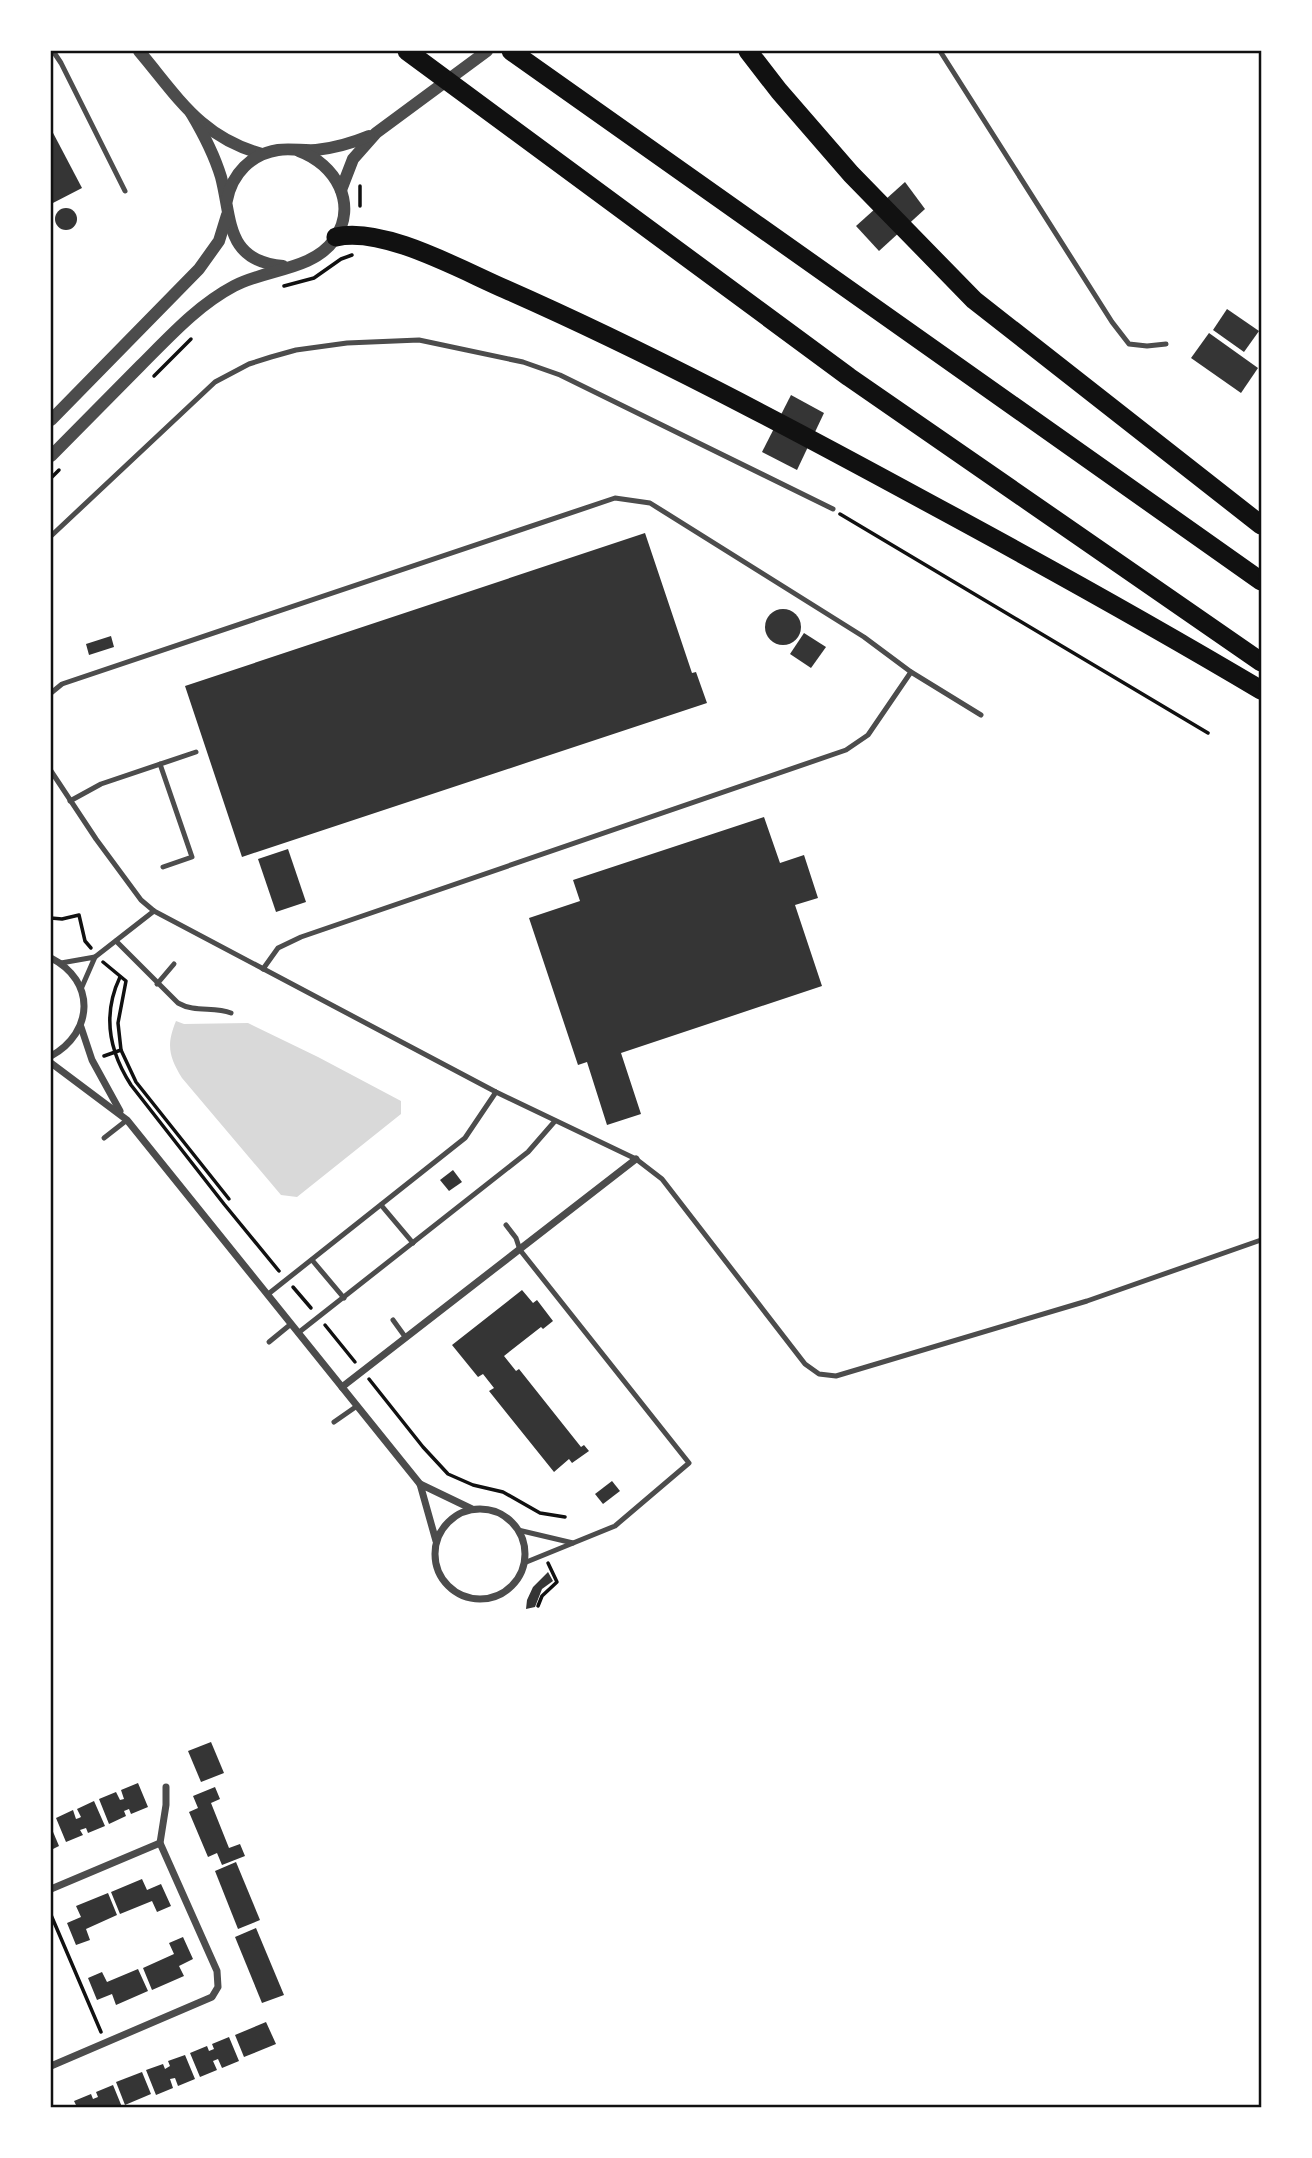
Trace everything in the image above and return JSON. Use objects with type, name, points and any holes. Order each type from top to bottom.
[{"type":"highway","points":[[407,51],[849,377],[1261,662]]},
{"type":"highway","points":[[511,51],[1261,581]]},
{"type":"highway","points":[[748,51],[851,174],[974,300],[1261,525]]},
{"type":"highway","points":[[336,237],[357,234],[389,241],[566,316],[806,436],[1133,614],[1261,690]]},
{"type":"street","points":[[139,51],[191,113],[216,135],[244,149],[262,154]]},
{"type":"street","points":[[341,190],[353,159],[376,133],[487,51]]},
{"type":"street","points":[[191,113],[216,163],[237,242],[259,260],[273,265],[302,264],[315,258],[327,249],[342,222],[344,206],[341,190],[334,176],[313,156],[299,151]]},
{"type":"street","points":[[51,420],[200,270],[219,241],[229,190],[236,175],[248,163],[262,154],[280,149],[299,151],[338,146],[376,133]]},
{"type":"street","points":[[51,456],[196,311],[234,286],[287,266]]},
{"type":"street","points":[[51,958],[72,974],[81,989],[84,1005],[81,1027],[92,1060],[124,1118],[420,1484],[436,1541],[436,1563],[444,1583],[456,1593],[469,1598],[484,1599],[504,1591],[520,1575],[524,1563],[525,1550],[518,1530],[510,1520],[485,1509],[460,1513],[449,1520],[436,1541]]},
{"type":"street","points":[[51,1056],[64,1048],[81,1027]]},
{"type":"street","points":[[51,1063],[124,1118]]},
{"type":"street","points":[[342,1387],[636,1159]]},
{"type":"street","points":[[420,1484],[472,1510]]},
{"type":"street","points":[[51,2066],[212,1997],[218,1987],[217,1971],[160,1843],[166,1787]]},
{"type":"street","points":[[51,1889],[160,1843]]},
{"type":"lane","points":[[53,51],[125,191]]},
{"type":"lane","points":[[940,51],[1112,322],[1129,344],[1166,344]]},
{"type":"lane","points":[[51,536],[215,382],[249,364],[296,350],[347,343],[419,340],[523,362],[551,371],[833,509]]},
{"type":"lane","points":[[51,693],[62,684],[615,498],[650,503],[864,637],[911,672],[981,715]]},
{"type":"lane","points":[[263,969],[278,948],[301,937],[846,750],[868,735],[911,672]]},
{"type":"lane","points":[[70,801],[101,784],[196,752]]},
{"type":"lane","points":[[160,764],[192,858],[163,867]]},
{"type":"lane","points":[[51,771],[141,900],[154,912],[496,1092],[636,1159],[662,1179],[805,1364],[819,1374],[836,1376],[1087,1301],[1261,1240]]},
{"type":"lane","points":[[61,963],[96,956],[154,912]]},
{"type":"lane","points":[[116,941],[171,998],[186,1007],[222,1009],[231,1013]]},
{"type":"lane","points":[[81,989],[96,956]]},
{"type":"lane","points":[[157,984],[174,964]]},
{"type":"lane","points":[[267,1295],[466,1138],[496,1092]]},
{"type":"lane","points":[[104,1138],[124,1118]]},
{"type":"lane","points":[[298,1333],[528,1152],[555,1121]]},
{"type":"lane","points":[[381,1205],[413,1242]]},
{"type":"lane","points":[[506,1225],[520,1250],[689,1463],[615,1527],[524,1563]]},
{"type":"lane","points":[[312,1260],[344,1298]]},
{"type":"lane","points":[[393,1320],[406,1338]]},
{"type":"lane","points":[[269,1342],[291,1324]]},
{"type":"lane","points":[[334,1422],[357,1406]]},
{"type":"lane","points":[[518,1530],[574,1543]]},
{"type":"path","points":[[360,180],[360,213]]},
{"type":"path","points":[[280,286],[314,278],[341,259],[362,253]]},
{"type":"path","points":[[149,381],[194,336]]},
{"type":"path","points":[[51,478],[60,470]]},
{"type":"path","points":[[833,509],[1208,733]]},
{"type":"path","points":[[51,918],[62,919],[79,915],[85,941],[110,970],[126,981],[118,1023],[121,1050],[136,1082],[229,1199]]},
{"type":"path","points":[[120,977],[111,1010],[110,1026],[114,1053],[131,1085],[223,1204],[423,1447],[448,1474],[473,1485],[503,1492],[534,1511],[565,1517]]},
{"type":"path","points":[[103,1056],[121,1050]]},
{"type":"path","points":[[538,1606],[542,1596],[557,1582],[544,1555]]},
{"type":"path","points":[[51,1915],[106,2044]]},
{"type":"shaded area","points":[[176,1021],[184,1024],[248,1023],[401,1101],[401,1114],[297,1197],[281,1195],[182,1078],[170,1051]]},
{"type":"building","points":[[51,129],[82,188],[51,204]]},
{"type":"building","points":[[905,182],[925,209],[879,251],[856,226]]},
{"type":"building","points":[[66,208],[74,211],[77,219],[74,227],[66,230],[58,227],[55,219],[58,211]]},
{"type":"building","points":[[1227,309],[1259,331],[1244,352],[1213,330]]},
{"type":"building","points":[[1209,333],[1258,368],[1241,393],[1191,358]]},
{"type":"building","points":[[791,395],[824,413],[797,470],[762,452]]},
{"type":"building","points":[[645,533],[692,673],[696,672],[707,703],[242,857],[185,686]]},
{"type":"building","points":[[783,609],[796,614],[801,627],[796,640],[783,645],[770,640],[765,627],[770,614]]},
{"type":"building","points":[[804,633],[826,647],[811,668],[790,654]]},
{"type":"building","points":[[111,636],[114,647],[89,655],[86,644]]},
{"type":"building","points":[[764,817],[780,863],[804,855],[818,898],[795,905],[822,986],[621,1053],[641,1114],[607,1125],[587,1062],[578,1065],[529,918],[580,901],[573,880]]},
{"type":"building","points":[[288,849],[306,902],[276,912],[258,859]]},
{"type":"building","points":[[453,1170],[462,1182],[449,1191],[440,1180]]},
{"type":"building","points":[[522,1290],[533,1303],[537,1300],[553,1321],[504,1356],[516,1371],[519,1369],[581,1447],[584,1445],[589,1451],[572,1463],[569,1459],[554,1472],[489,1391],[494,1388],[483,1374],[478,1377],[452,1345]]},
{"type":"building","points":[[612,1481],[620,1491],[603,1504],[595,1494]]},
{"type":"building","points":[[548,1572],[553,1581],[542,1589],[535,1607],[526,1609],[533,1587]]},
{"type":"building","points":[[211,1742],[224,1773],[201,1782],[188,1751]]},
{"type":"building","points":[[138,1783],[148,1807],[131,1814],[129,1809],[124,1811],[126,1816],[109,1824],[99,1799],[116,1792],[120,1800],[124,1799],[121,1790]]},
{"type":"building","points":[[215,1787],[220,1799],[211,1803],[229,1848],[240,1844],[245,1856],[222,1865],[217,1853],[208,1857],[189,1812],[198,1808],[193,1796]]},
{"type":"building","points":[[94,1801],[105,1826],[88,1833],[86,1828],[80,1830],[83,1835],[66,1842],[56,1818],[73,1810],[76,1819],[79,1818],[81,1817],[77,1809]]},
{"type":"building","points":[[51,1827],[59,1846],[51,1850]]},
{"type":"building","points":[[236,1862],[260,1920],[238,1929],[215,1871]]},
{"type":"building","points":[[142,1879],[147,1890],[161,1884],[171,1906],[157,1912],[152,1901],[120,1914],[111,1892]]},
{"type":"building","points":[[108,1893],[117,1915],[86,1929],[90,1940],[76,1945],[67,1923],[81,1917],[76,1906]]},
{"type":"building","points":[[256,1928],[284,1995],[262,2003],[235,1937]]},
{"type":"building","points":[[183,1937],[193,1959],[179,1966],[184,1976],[152,1990],[143,1968],[174,1954],[169,1943]]},
{"type":"building","points":[[138,1969],[148,1991],[116,2005],[112,1994],[97,2000],[88,1978],[102,1972],[107,1982]]},
{"type":"building","points":[[266,2022],[276,2044],[244,2057],[235,2035]]},
{"type":"building","points":[[229,2037],[239,2061],[222,2068],[218,2059],[213,2061],[217,2070],[200,2077],[190,2053],[207,2046],[209,2051],[214,2049],[212,2044]]},
{"type":"building","points":[[185,2055],[195,2079],[178,2086],[175,2078],[170,2079],[173,2088],[156,2095],[146,2070],[163,2064],[165,2069],[170,2066],[168,2061]]},
{"type":"building","points":[[142,2072],[151,2094],[125,2105],[116,2082]]},
{"type":"building","points":[[113,2085],[122,2107],[77,2107],[74,2101],[91,2094],[93,2099],[98,2097],[96,2092]]}]
